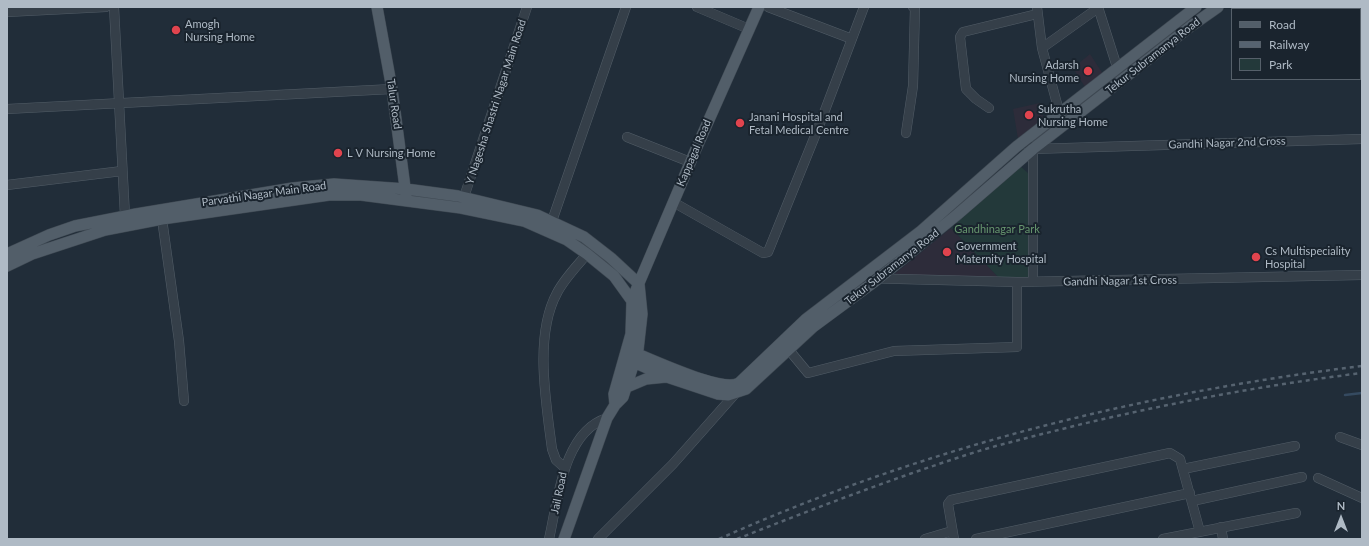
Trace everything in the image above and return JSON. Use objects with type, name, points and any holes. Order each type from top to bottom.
[{"type":"main road","name":"Talur Road","points":[[377,7],[392,89],[406,189],[406,201]]},
{"type":"main road","name":"Kappagal Road","points":[[632,301],[690,162],[759,7]]},
{"type":"main road","name":"Tekur Subramanya Road","points":[[631,356],[702,378],[728,385],[736,385],[743,380],[795,328],[921,231],[1023,141],[1061,110],[1196,7]]},
{"type":"main road","name":"Tekur Subramanya Road","points":[[735,394],[751,386],[813,327],[878,279],[958,214],[1033,149],[1191,26],[1218,7]]},
{"type":"main road","name":"Parvathi Nagar Main Road","points":[[7,254],[49,235],[75,226],[125,216],[285,190],[334,184],[406,189],[464,197],[537,214],[584,237],[611,258],[639,284]]},
{"type":"main road","name":"Parvathi Nagar Main Road","points":[[7,266],[32,254],[105,230],[329,195],[361,195],[461,208],[524,221],[567,240],[587,254],[614,276],[632,301]]},
{"type":"main road","points":[[564,539],[607,418],[615,405],[624,397],[627,387],[631,356],[642,314],[639,284]]},
{"type":"main road","points":[[615,405],[614,394],[631,356],[632,301]]},
{"type":"main road","points":[[631,356],[667,377],[718,394],[735,394]]},
{"type":"main road","points":[[627,387],[646,379],[667,377]]},
{"type":"street","points":[[7,12],[39,9],[106,7]]},
{"type":"street","points":[[114,7],[125,216]]},
{"type":"street","name":"Y Nagesha Shastri Nagar Main Road","points":[[464,197],[527,7]]},
{"type":"street","points":[[552,221],[626,7]]},
{"type":"street","points":[[697,7],[749,28]]},
{"type":"street","points":[[768,7],[852,39]]},
{"type":"street","points":[[673,202],[763,253],[768,252],[816,134],[864,7]]},
{"type":"street","points":[[906,132],[913,86],[914,7]]},
{"type":"street","points":[[1042,48],[1098,7],[1117,67]]},
{"type":"street","points":[[989,108],[976,100],[966,89],[960,37],[963,32],[1037,10],[1042,48],[1061,110],[1063,126]]},
{"type":"street","points":[[7,109],[392,89]]},
{"type":"street","points":[[627,137],[690,162]]},
{"type":"street","name":"Gandhi Nagar 2nd Cross","points":[[1033,149],[1092,146],[1362,139]]},
{"type":"street","points":[[1023,141],[1033,149],[1033,282]]},
{"type":"street","points":[[7,185],[122,172]]},
{"type":"street","points":[[162,220],[180,341],[184,401]]},
{"type":"street","points":[[564,468],[556,460],[552,449],[544,372],[544,344],[547,321],[557,292],[587,254]]},
{"type":"street","name":"Gandhi Nagar 1st Cross","points":[[860,278],[1033,282],[1362,275]]},
{"type":"street","points":[[789,350],[808,373],[894,351],[1017,347],[1017,282]]},
{"type":"street","points":[[598,539],[673,464],[735,394]]},
{"type":"street","name":"Jail Road","points":[[549,539],[564,468],[587,429],[597,421],[607,418]]},
{"type":"street","points":[[1340,437],[1362,445]]},
{"type":"street","points":[[1183,469],[1295,446]]},
{"type":"street","points":[[925,539],[953,535],[948,504],[951,500],[1170,453],[1180,459],[1200,532]]},
{"type":"street","points":[[976,539],[1302,477]]},
{"type":"street","points":[[1318,478],[1362,498]]},
{"type":"street","points":[[1163,539],[1296,514]]},
{"type":"street","points":[[1221,527],[1223,539]]},
{"type":"shaded area","name":"Adarsh Nursing Home","points":[[1090,54],[1103,74],[1085,87],[1073,68]]},
{"type":"shaded area","name":"Sukrutha Nursing Home","points":[[1040,103],[1044,121],[1018,139],[1013,109]]},
{"type":"shaded area","name":"Government Maternity Hospital","points":[[951,228],[1001,280],[892,276]]},
{"type":"green space","name":"Gandhinagar Park","points":[[1020,166],[1029,174],[1031,281],[1001,280],[951,228]]},
{"type":"waterway","points":[[1345,395],[1362,393]]},
{"type":"railway","points":[[719,539],[874,477],[953,451],[1034,428],[1197,392],[1279,377],[1362,366]]},
{"type":"railway","points":[[737,539],[889,481],[982,450],[1074,426],[1181,402],[1289,383],[1362,373]]},
{"type":"place","name":"Amogh Nursing Home","points":[[176,30]]},
{"type":"place","name":"Adarsh Nursing Home","points":[[1088,71]]},
{"type":"place","name":"Sukrutha Nursing Home","points":[[1029,115]]},
{"type":"place","name":"Janani Hospital and Fetal Medical Centre","points":[[740,123]]},
{"type":"place","name":"L V Nursing Home","points":[[338,153]]},
{"type":"place","name":"Government Maternity Hospital","points":[[947,252]]},
{"type":"place","name":"Cs Multispeciality Hospital","points":[[1256,257]]}]
